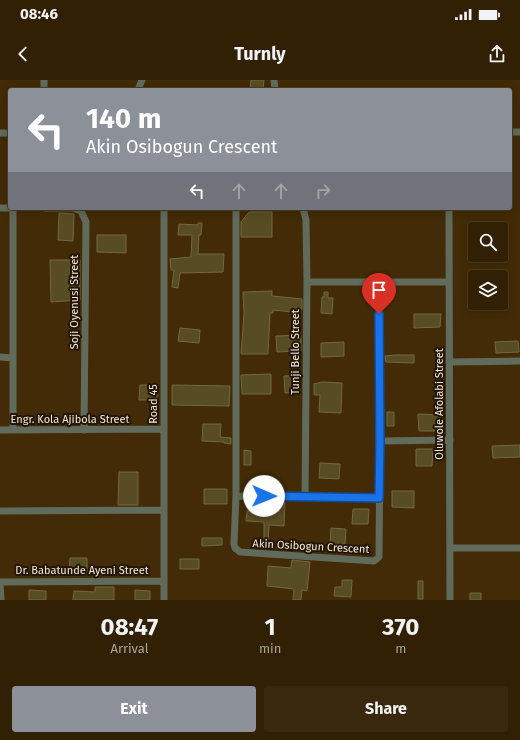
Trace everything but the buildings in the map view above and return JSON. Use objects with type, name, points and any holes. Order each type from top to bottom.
[{"type":"street","points":[[11,210],[13,430]]},
{"type":"street","name":"Soji Oyenusi Street","points":[[76,210],[81,212],[86,222],[84,430]]},
{"type":"street","name":"Road 45","points":[[164,210],[164,600]]},
{"type":"street","name":"Akin Osibogun Crescent","points":[[236,210],[236,496],[234,544],[235,548],[240,552],[374,561],[377,559],[379,555],[380,441],[379,282]]},
{"type":"street","name":"Tunji Bello Street","points":[[304,210],[306,220],[307,282],[305,497]]},
{"type":"street","name":"Oluwole Afolabi Street","points":[[449,210],[450,600]]},
{"type":"street","points":[[307,282],[449,282]]},
{"type":"street","points":[[0,358],[12,358]]},
{"type":"street","points":[[449,362],[520,361]]},
{"type":"street","name":"Engr. Kola Ajibola Street","points":[[0,430],[164,429]]},
{"type":"street","points":[[380,441],[450,440]]},
{"type":"street","points":[[236,496],[379,498]]},
{"type":"street","points":[[0,511],[164,510]]},
{"type":"street","points":[[450,548],[520,548]]},
{"type":"street","name":"Dr. Babatunde Ayeni Street","points":[[0,582],[164,581]]},
{"type":"street","points":[[0,582],[1,600]]},
{"type":"route","points":[[264,496],[379,498],[379,314]]}]
